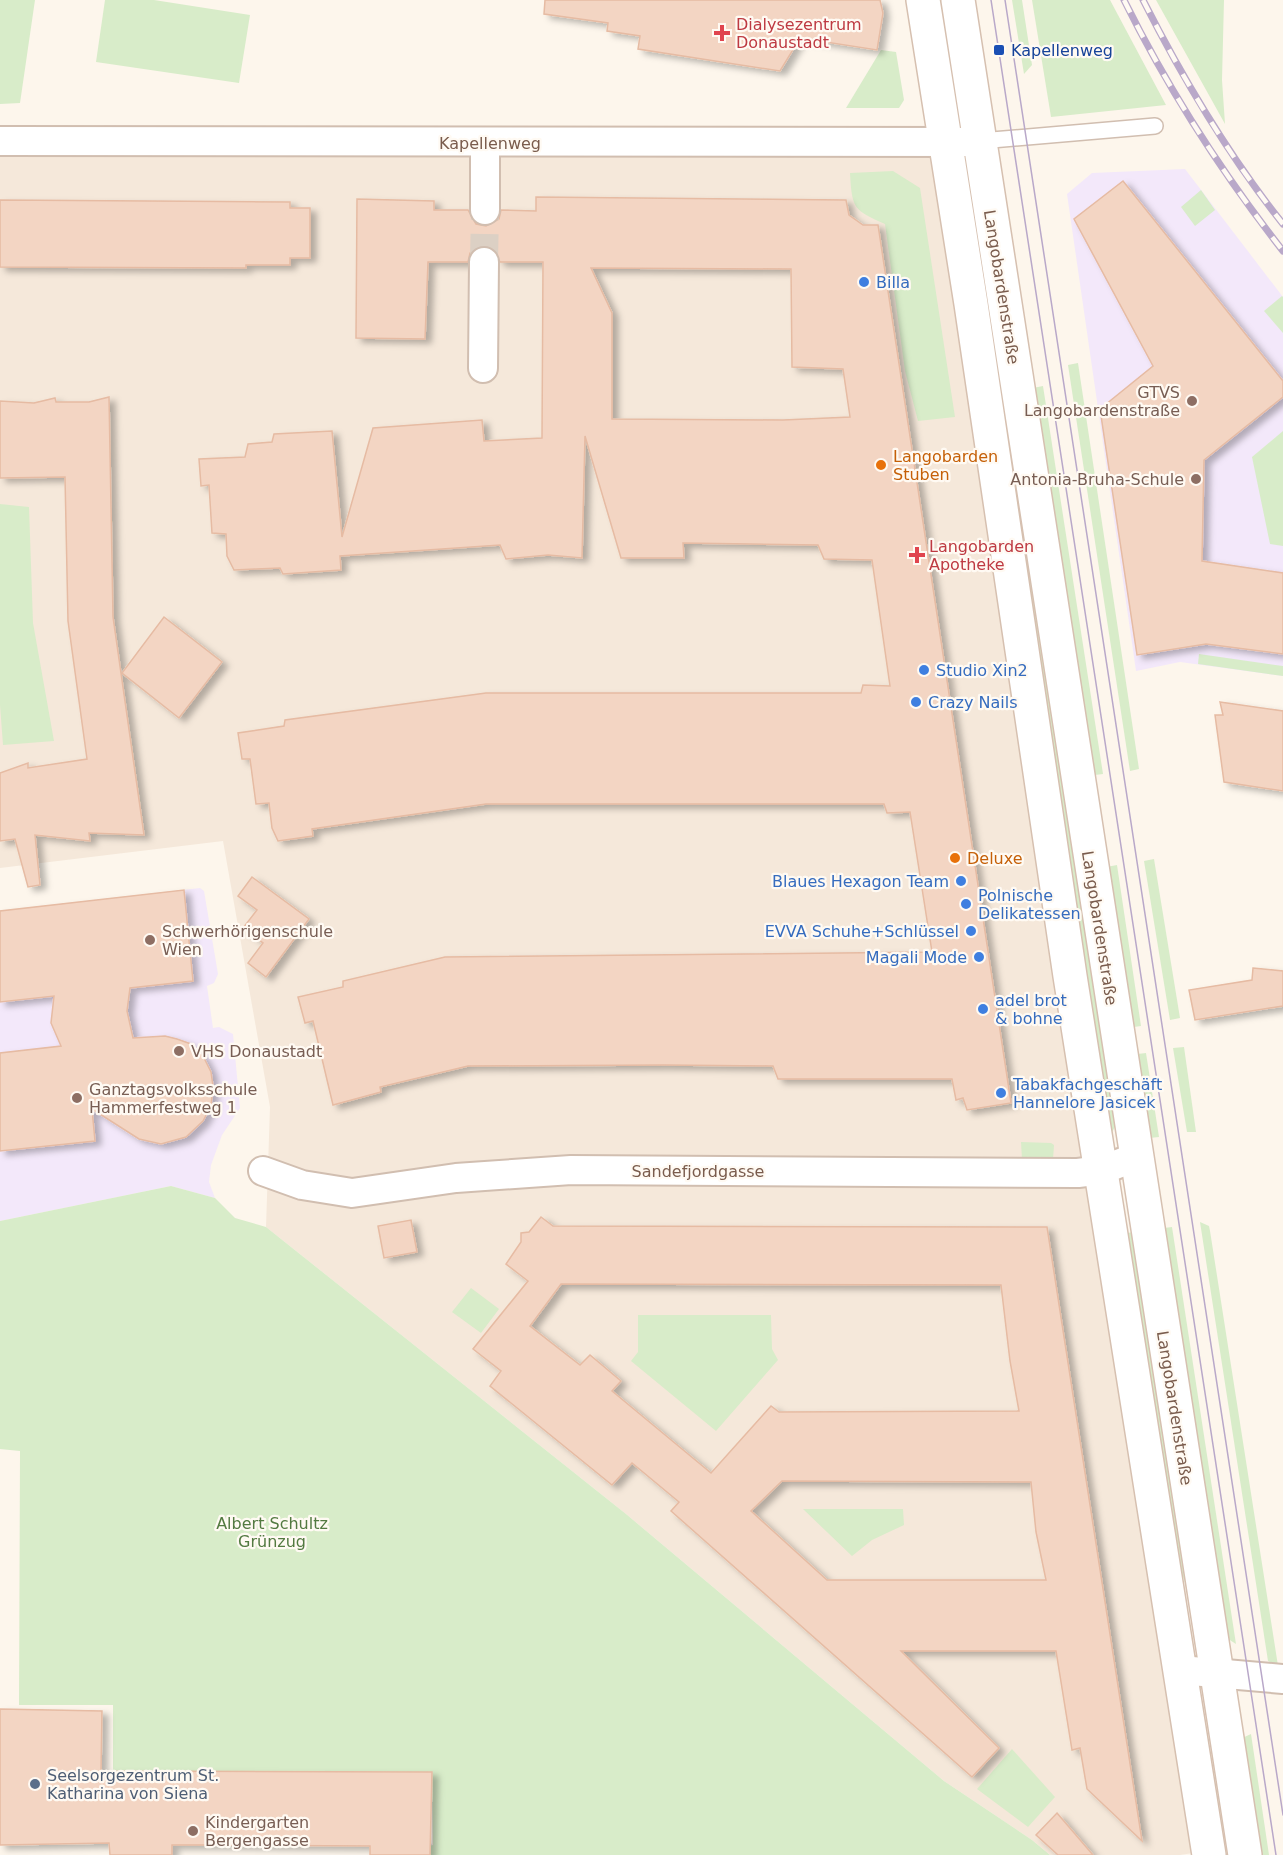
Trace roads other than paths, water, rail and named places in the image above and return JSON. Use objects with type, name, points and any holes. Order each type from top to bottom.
[{"type":"street","name":"Langobardenstraße","points":[[923,0],[1070,976],[1209,1855]]},
{"type":"street","name":"Langobardenstraße","points":[[958,0],[1245,1855]]},
{"type":"street","name":"Kapellenweg","points":[[0,141],[946,144],[980,141]]},
{"type":"street","points":[[485,143],[485,210]]},
{"type":"street","points":[[483,368],[484,262]]},
{"type":"street","name":"Sandefjordgasse","points":[[263,1171],[302,1185],[352,1193],[456,1178],[571,1170],[1078,1173],[1102,1170],[1136,1157]]},
{"type":"street","points":[[1180,1670],[1216,1671],[1283,1679]]},
{"type":"lane","points":[[980,141],[1155,126]]},
{"type":"tunnel","points":[[484,262],[485,210]]},
{"type":"tram line","points":[[991,0],[1276,1855]]},
{"type":"tram line","points":[[1005,0],[1283,1815]]},
{"type":"railway","points":[[1124,0],[1197,130],[1283,251]]},
{"type":"railway","points":[[1143,0],[1207,116],[1283,224]]},
{"type":"place","name":"Dialysezentrum Donaustadt","points":[[722,33]]},
{"type":"place","name":"Kapellenweg","points":[[999,50]]},
{"type":"place","name":"Billa","points":[[864,282]]},
{"type":"place","name":"GTVS Langobardenstraße","points":[[1192,401]]},
{"type":"place","name":"Langobarden Stuben","points":[[881,465]]},
{"type":"place","name":"Antonia-Bruha-Schule","points":[[1196,479]]},
{"type":"place","name":"Langobarden Apotheke","points":[[917,555]]},
{"type":"place","name":"Studio Xin2","points":[[924,670]]},
{"type":"place","name":"Crazy Nails","points":[[916,702]]},
{"type":"place","name":"Deluxe","points":[[955,858]]},
{"type":"place","name":"Blaues Hexagon Team","points":[[961,881]]},
{"type":"place","name":"Polnische Delikatessen","points":[[966,904]]},
{"type":"place","name":"EVVA Schuhe+Schlüssel","points":[[971,931]]},
{"type":"place","name":"Schwerhörigenschule Wien","points":[[150,940]]},
{"type":"place","name":"Magali Mode","points":[[979,957]]},
{"type":"place","name":"adel brot & bohne","points":[[983,1009]]},
{"type":"place","name":"VHS Donaustadt","points":[[179,1051]]},
{"type":"place","name":"Tabakfachgeschäft Hannelore Jasicek","points":[[1001,1093]]},
{"type":"place","name":"Ganztagsvolksschule Hammerfestweg 1","points":[[77,1098]]},
{"type":"place","name":"Seelsorgezentrum St. Katharina von Siena","points":[[35,1784]]},
{"type":"place","name":"Kindergarten Bergengasse","points":[[193,1831]]},
{"type":"park label","name":"Albert Schultz Grünzug","points":[[272,1532]]}]
